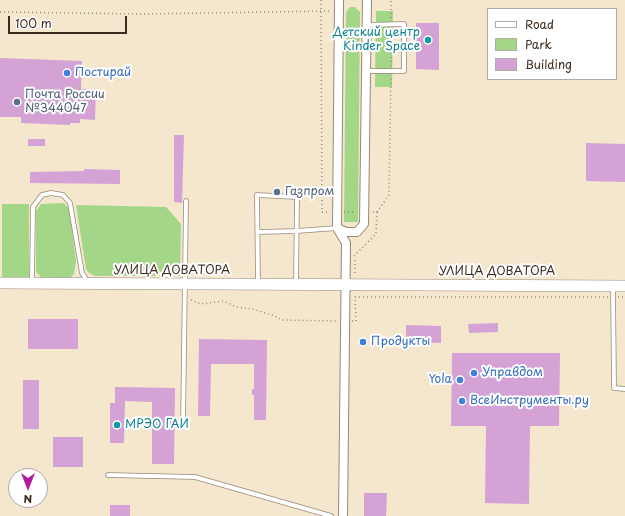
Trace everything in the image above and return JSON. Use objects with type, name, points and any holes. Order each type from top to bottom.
[{"type":"street","points":[[339,0],[337,228],[346,243]]},
{"type":"street","points":[[343,516],[344,284],[346,243],[348,238],[357,232],[364,224],[367,0]]},
{"type":"street","points":[[337,228],[346,232],[357,232]]},
{"type":"street","name":"УЛИЦА ДОВАТОРА","points":[[0,283],[344,284],[613,292],[625,286]]},
{"type":"lane","points":[[366,25],[404,24],[404,71],[366,71]]},
{"type":"lane","points":[[32,283],[33,207],[42,195],[51,193],[63,196],[70,203],[82,273],[90,284]]},
{"type":"lane","points":[[258,284],[257,195],[297,196],[296,284]]},
{"type":"lane","points":[[183,425],[186,201]]},
{"type":"lane","points":[[258,232],[337,228]]},
{"type":"lane","points":[[613,292],[614,388],[625,389]]},
{"type":"lane","points":[[108,475],[195,477],[331,516]]},
{"type":"path","points":[[321,0],[322,11]]},
{"type":"path","points":[[377,212],[389,195],[391,0]]},
{"type":"path","points":[[0,12],[142,14],[339,10]]},
{"type":"path","points":[[184,296],[201,304],[223,301],[282,320],[344,321],[356,321],[355,297],[613,292],[625,297]]},
{"type":"green space","points":[[350,7],[355,7],[360,12],[358,222],[344,222],[346,12]]},
{"type":"green space","points":[[376,11],[393,11],[392,87],[375,87]]},
{"type":"green space","points":[[64,203],[69,209],[76,261],[74,274],[70,278],[42,278],[36,272],[36,211],[41,204]]},
{"type":"green space","points":[[2,204],[29,204],[29,277],[2,277]]},
{"type":"green space","points":[[76,205],[166,207],[181,224],[180,276],[95,276],[89,273],[86,269]]},
{"type":"building","name":"Детский центр Kinder Space","points":[[416,23],[439,23],[439,70],[416,69]]},
{"type":"building","points":[[0,58],[82,61],[81,89],[96,90],[95,120],[80,119],[80,123],[70,123],[70,125],[21,123],[21,117],[0,117]]},
{"type":"building","points":[[174,135],[184,135],[182,203],[174,202]]},
{"type":"building","points":[[28,139],[45,139],[45,146],[28,146]]},
{"type":"building","points":[[586,143],[625,144],[625,182],[586,181]]},
{"type":"building","points":[[84,169],[120,170],[120,184],[30,183],[30,172],[84,171]]},
{"type":"building","points":[[28,319],[78,319],[78,349],[28,349]]},
{"type":"building","points":[[498,323],[498,332],[469,333],[468,324]]},
{"type":"building","points":[[406,325],[441,326],[441,343],[406,342]]},
{"type":"building","points":[[199,339],[267,340],[266,420],[254,420],[254,395],[252,395],[252,389],[254,389],[254,364],[211,364],[210,416],[198,416]]},
{"type":"building","points":[[452,353],[560,353],[559,426],[530,426],[529,504],[485,503],[486,426],[451,426]]},
{"type":"building","points":[[23,380],[39,380],[39,429],[23,429]]},
{"type":"building","points":[[115,387],[175,388],[174,464],[152,464],[152,402],[125,401],[124,443],[110,443],[110,403],[115,403]]},
{"type":"building","points":[[53,437],[83,437],[83,467],[53,467]]},
{"type":"building","points":[[364,493],[387,493],[386,516],[364,516]]},
{"type":"building","points":[[110,505],[130,505],[130,516],[110,516]]},
{"type":"place","name":"Детский центр Kinder Space","points":[[428,40]]},
{"type":"place","name":"Постирай","points":[[67,73]]},
{"type":"place","name":"Почта России №344047","points":[[17,102]]},
{"type":"place","name":"Газпром","points":[[277,192]]},
{"type":"place","name":"Продукты","points":[[363,342]]},
{"type":"place","name":"Управдом","points":[[474,373]]},
{"type":"place","name":"Yola","points":[[460,380]]},
{"type":"place","name":"ВсеИнструменты.ру","points":[[462,401]]},
{"type":"place","name":"МРЭО ГАИ","points":[[117,425]]}]
